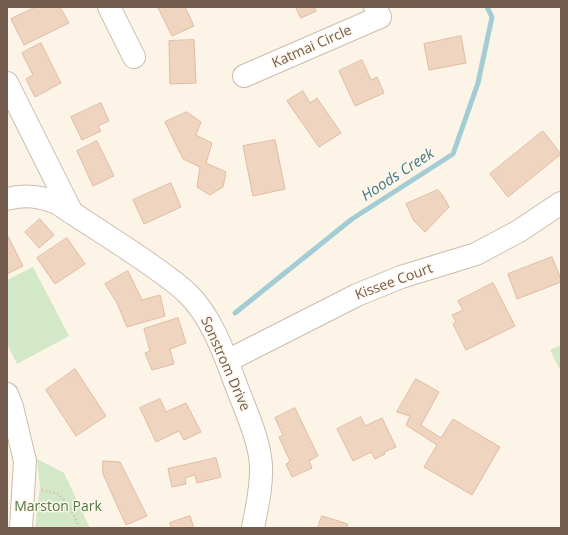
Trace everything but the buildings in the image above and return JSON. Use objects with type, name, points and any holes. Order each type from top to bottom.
[{"type":"street","points":[[109,7],[134,57]]},
{"type":"street","name":"Katmai Circle","points":[[244,76],[377,12]]},
{"type":"street","points":[[7,83],[72,213]]},
{"type":"street","name":"Sonstrom Drive","points":[[7,199],[16,196],[31,195],[45,198],[57,203],[128,248],[177,283],[190,295],[209,323],[227,361],[251,424],[260,459],[261,486],[253,528]]},
{"type":"street","name":"Kissee Court","points":[[227,361],[370,289],[401,277],[476,254],[518,231],[561,203]]},
{"type":"street","points":[[7,394],[12,407],[25,461],[21,528]]},
{"type":"path","points":[[23,486],[59,494],[72,510],[79,528]]},
{"type":"green space","points":[[33,267],[69,336],[17,364],[7,344],[7,280]]},
{"type":"green space","points":[[561,345],[561,372],[550,350]]},
{"type":"green space","name":"Marston Park","points":[[37,459],[64,473],[90,528],[35,528],[40,486]]},
{"type":"waterway","name":"Hoods Creek","points":[[235,313],[352,219],[453,154],[478,83],[492,17],[487,7]]}]
